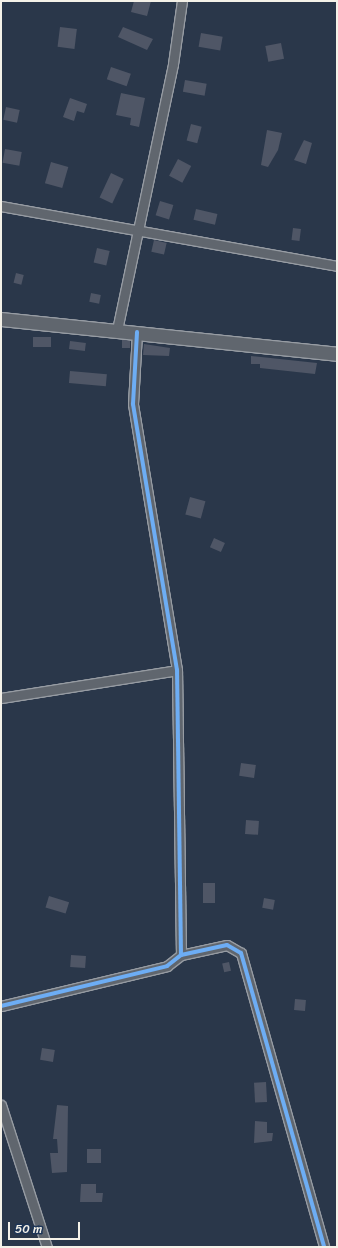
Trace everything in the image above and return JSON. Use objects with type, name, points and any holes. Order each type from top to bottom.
[{"type":"main road","points":[[1,319],[337,354]]},
{"type":"street","points":[[117,330],[136,228],[173,64],[182,1]]},
{"type":"street","points":[[1,206],[136,228],[337,266]]},
{"type":"street","points":[[137,332],[132,404],[177,670],[181,955]]},
{"type":"street","points":[[1,698],[177,670]]},
{"type":"street","points":[[1,1006],[167,966],[181,955],[227,945],[240,953],[324,1247]]},
{"type":"street","points":[[1,1105],[47,1247]]},
{"type":"building","points":[[134,1],[151,1],[147,16],[131,12]]},
{"type":"building","points":[[60,27],[77,29],[74,49],[58,47]]},
{"type":"building","points":[[123,27],[153,39],[147,50],[118,37]]},
{"type":"building","points":[[201,33],[223,37],[220,51],[199,47]]},
{"type":"building","points":[[281,43],[284,59],[268,62],[265,46]]},
{"type":"building","points":[[111,67],[131,74],[127,86],[107,79]]},
{"type":"building","points":[[185,80],[207,84],[205,96],[183,92]]},
{"type":"building","points":[[121,93],[145,98],[139,127],[130,125],[131,118],[116,115]]},
{"type":"building","points":[[70,98],[87,104],[84,113],[77,111],[74,121],[63,117]]},
{"type":"building","points":[[6,107],[20,110],[17,123],[3,120]]},
{"type":"building","points":[[191,124],[202,127],[197,143],[187,140]]},
{"type":"building","points":[[267,130],[282,133],[278,150],[268,167],[261,165]]},
{"type":"building","points":[[304,140],[312,143],[306,164],[294,160]]},
{"type":"building","points":[[5,149],[22,152],[19,166],[3,163]]},
{"type":"building","points":[[178,159],[191,166],[182,183],[169,176]]},
{"type":"building","points":[[51,162],[68,167],[62,188],[45,183]]},
{"type":"building","points":[[111,173],[124,179],[112,203],[100,197]]},
{"type":"building","points":[[160,201],[173,205],[169,219],[156,215]]},
{"type":"building","points":[[196,209],[217,214],[215,225],[194,220]]},
{"type":"building","points":[[293,228],[301,229],[299,241],[292,240]]},
{"type":"building","points":[[154,240],[167,243],[164,255],[151,252]]},
{"type":"building","points":[[97,248],[110,251],[106,266],[94,263]]},
{"type":"building","points":[[16,273],[24,275],[21,285],[14,283]]},
{"type":"building","points":[[91,293],[101,295],[99,304],[89,302]]},
{"type":"building","points":[[33,337],[51,337],[51,347],[33,347]]},
{"type":"building","points":[[122,340],[130,340],[130,348],[122,348]]},
{"type":"building","points":[[70,341],[86,343],[85,351],[69,349]]},
{"type":"building","points":[[144,344],[170,348],[169,356],[143,355]]},
{"type":"building","points":[[251,356],[317,363],[315,374],[260,368],[260,364],[251,364]]},
{"type":"building","points":[[70,371],[107,374],[106,386],[69,383]]},
{"type":"building","points":[[190,497],[205,501],[201,519],[185,514]]},
{"type":"building","points":[[214,538],[225,543],[221,552],[210,547]]},
{"type":"building","points":[[241,763],[256,765],[254,778],[239,776]]},
{"type":"building","points":[[246,820],[259,821],[258,835],[245,834]]},
{"type":"building","points":[[203,883],[215,883],[215,903],[203,903]]},
{"type":"building","points":[[49,896],[69,902],[66,914],[45,907]]},
{"type":"building","points":[[264,898],[275,900],[273,910],[262,908]]},
{"type":"building","points":[[71,955],[86,956],[85,968],[70,967]]},
{"type":"building","points":[[229,962],[231,971],[224,972],[222,964]]},
{"type":"building","points":[[295,999],[306,1000],[305,1011],[294,1010]]},
{"type":"building","points":[[42,1048],[55,1050],[53,1062],[40,1060]]},
{"type":"building","points":[[266,1082],[267,1102],[255,1103],[254,1083]]},
{"type":"building","points":[[57,1105],[68,1106],[67,1172],[52,1173],[50,1153],[58,1153],[57,1139],[53,1139]]},
{"type":"building","points":[[255,1121],[267,1122],[267,1133],[273,1133],[272,1141],[254,1143]]},
{"type":"building","points":[[87,1149],[101,1149],[101,1163],[87,1163]]},
{"type":"building","points":[[81,1184],[96,1184],[96,1193],[103,1193],[102,1202],[80,1202]]},
{"type":"cycle path","points":[[1,1006],[167,966],[181,955],[177,670],[133,404],[137,332]]},
{"type":"cycle path","points":[[181,955],[227,945],[241,953],[324,1247]]}]
